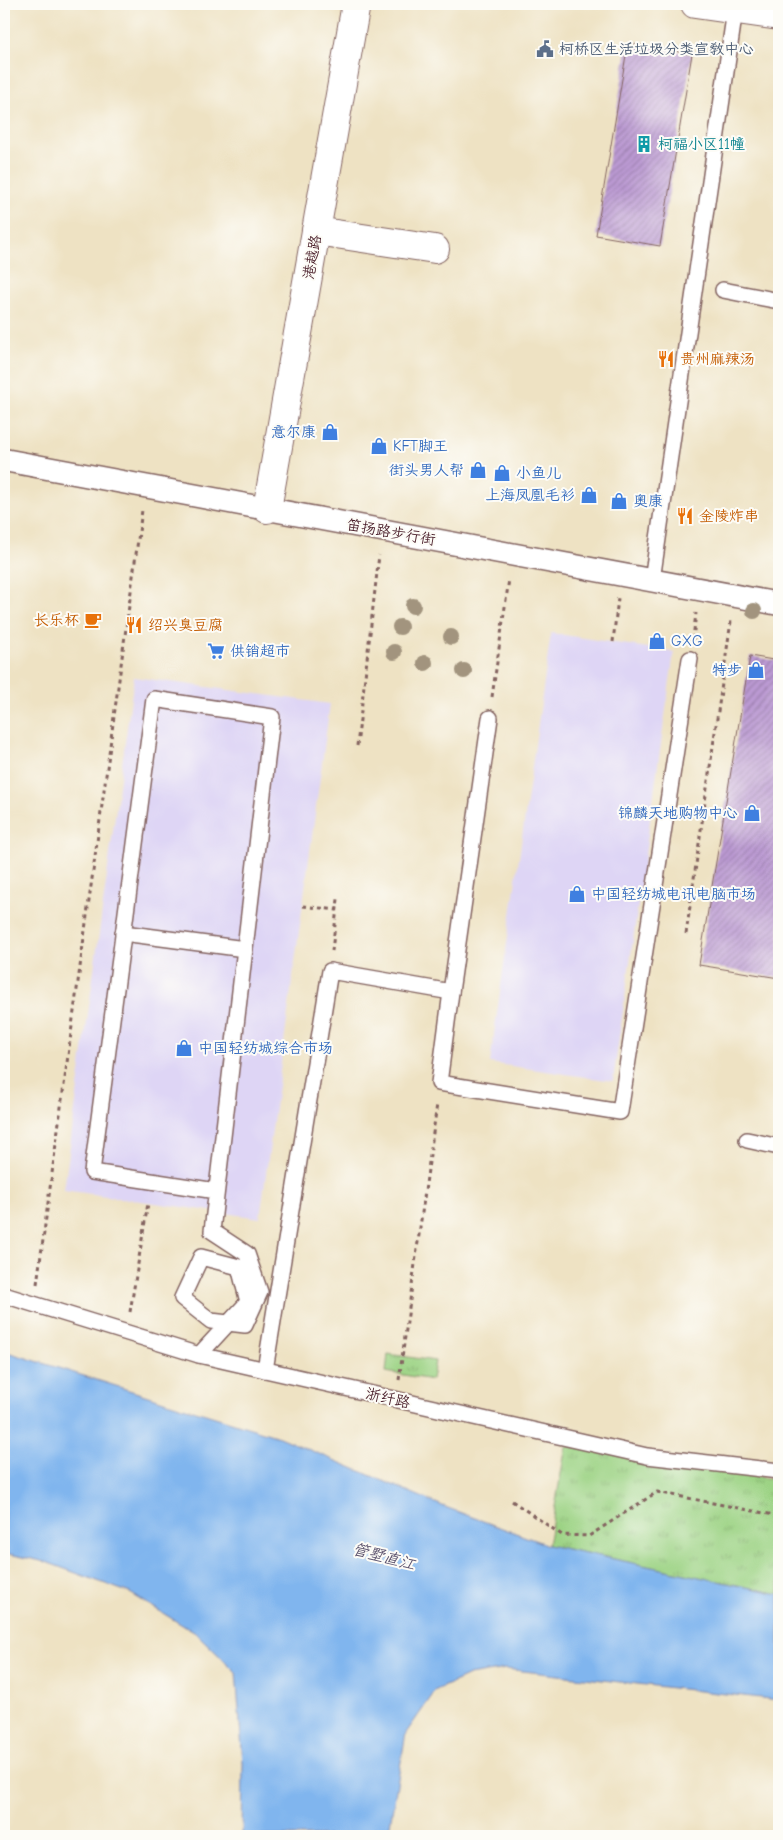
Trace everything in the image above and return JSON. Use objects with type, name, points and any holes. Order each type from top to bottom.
[{"type":"street","name":"港越路","points":[[267,509],[356,4]]},
{"type":"street","points":[[695,4],[779,16]]},
{"type":"street","points":[[316,231],[435,249]]},
{"type":"street","name":"笛扬路步行街","points":[[4,460],[779,604]]},
{"type":"lane","points":[[652,580],[735,10]]},
{"type":"lane","points":[[723,290],[779,301]]},
{"type":"lane","points":[[490,718],[439,1083],[620,1112],[690,659]]},
{"type":"lane","points":[[199,1355],[218,1335],[224,1328],[230,1322],[248,1302],[240,1267],[201,1257],[182,1298],[211,1321],[228,1323],[236,1324],[245,1325],[260,1292],[247,1254],[212,1231],[272,717],[154,699],[92,1172],[216,1191]]},
{"type":"lane","points":[[123,934],[245,949]]},
{"type":"lane","points":[[264,1370],[330,971],[451,992]]},
{"type":"lane","points":[[747,1140],[779,1146]]},
{"type":"lane","name":"浙纤路","points":[[4,1295],[199,1355],[264,1370],[647,1456],[779,1471]]},
{"type":"path","points":[[34,1304],[145,487]]},
{"type":"path","points":[[357,746],[382,531]]},
{"type":"path","points":[[490,718],[512,554]]},
{"type":"path","points":[[613,642],[621,575]]},
{"type":"path","points":[[690,659],[700,589]]},
{"type":"path","points":[[686,934],[735,596]]},
{"type":"path","points":[[330,971],[338,899]]},
{"type":"path","points":[[303,906],[337,910]]},
{"type":"path","points":[[396,1399],[405,1347],[439,1083]]},
{"type":"path","points":[[126,1332],[148,1202]]},
{"type":"path","points":[[512,1501],[562,1535],[589,1536],[656,1492],[779,1516]]},
{"type":"shaded area","name":"中国轻纺城电讯电脑市场","points":[[551,633],[674,652],[613,1081],[490,1063]]},
{"type":"shaded area","name":"中国轻纺城综合市场","points":[[134,677],[330,704],[260,1218],[64,1190]]},
{"type":"green space","points":[[388,1354],[435,1361],[432,1380],[386,1372]]},
{"type":"green space","points":[[566,1446],[779,1480],[779,1594],[548,1545]]},
{"type":"water","name":"管墅直江","points":[[4,1351],[279,1437],[445,1507],[548,1545],[779,1594],[779,1700],[505,1669],[469,1675],[436,1690],[406,1733],[388,1836],[242,1836],[243,1763],[236,1672],[197,1634],[130,1593],[46,1562],[4,1553]]},
{"type":"building","name":"柯福小区11幢","points":[[628,43],[692,54],[660,246],[596,235]]},
{"type":"building","name":"锦麟天地购物中心","points":[[750,656],[779,661],[779,978],[699,965]]},
{"type":"place","name":"柯桥区生活垃圾分类宣教中心","points":[[545,49]]},
{"type":"place","name":"柯福小区11幢","points":[[644,144]]},
{"type":"place","name":"贵州麻辣汤","points":[[666,359]]},
{"type":"place","name":"意尔康","points":[[330,432]]},
{"type":"place","name":"KFT脚王","points":[[379,446]]},
{"type":"place","name":"街头男人帮","points":[[478,470]]},
{"type":"place","name":"小鱼儿","points":[[502,473]]},
{"type":"place","name":"上海凤凰毛衫","points":[[589,495]]},
{"type":"place","name":"奥康","points":[[619,501]]},
{"type":"place","name":"金陵炸串","points":[[685,516]]},
{"type":"place","name":"长乐杯","points":[[93,620]]},
{"type":"place","name":"绍兴臭豆腐","points":[[134,625]]},
{"type":"place","name":"GXG","points":[[657,641]]},
{"type":"place","name":"供销超市","points":[[216,651]]},
{"type":"place","name":"特步","points":[[756,670]]},
{"type":"place","name":"锦麟天地购物中心","points":[[752,813]]},
{"type":"place","name":"中国轻纺城电讯电脑市场","points":[[577,894]]},
{"type":"place","name":"中国轻纺城综合市场","points":[[184,1048]]}]
